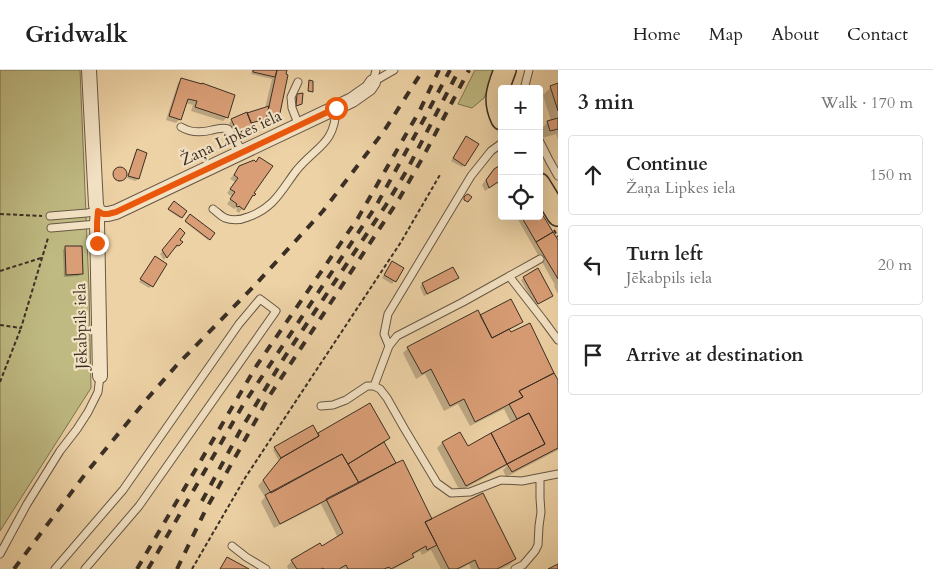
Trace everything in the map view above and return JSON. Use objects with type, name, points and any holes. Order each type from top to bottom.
[{"type":"main road","points":[[499,85],[505,70]]},
{"type":"main road","points":[[498,88],[496,101],[498,106]]},
{"type":"main road","points":[[543,191],[558,215]]},
{"type":"street","name":"Jēkabpils iela","points":[[90,70],[98,218],[100,376]]},
{"type":"street","name":"Žaņa Lipkes iela","points":[[98,218],[103,214],[116,212],[336,108],[363,93],[369,88],[375,76]]},
{"type":"lane","points":[[375,76],[394,70]]},
{"type":"lane","points":[[525,85],[529,70]]},
{"type":"lane","points":[[298,82],[291,97],[292,108],[299,126]]},
{"type":"lane","points":[[213,209],[226,218],[239,220],[256,214],[270,205],[297,170],[326,141],[333,129],[336,108]]},
{"type":"lane","points":[[181,127],[196,132],[222,128],[228,129],[243,152]]},
{"type":"lane","points":[[389,346],[384,334],[388,314],[471,176],[491,151],[498,146]]},
{"type":"lane","points":[[543,149],[558,176]]},
{"type":"lane","points":[[50,216],[87,213],[98,218]]},
{"type":"lane","points":[[51,228],[98,218]]},
{"type":"lane","points":[[374,386],[389,346],[397,336],[540,259]]},
{"type":"lane","points":[[509,276],[558,340]]},
{"type":"lane","points":[[55,569],[123,490],[239,324],[260,300],[276,311],[139,506],[85,569]]},
{"type":"lane","name":"Jēkabpils iela","points":[[0,554],[27,504],[60,451],[88,412],[98,392],[100,376]]},
{"type":"lane","points":[[321,406],[333,406],[367,386],[374,386],[380,389],[437,483],[451,493],[470,492],[501,480],[522,481],[558,474]]},
{"type":"lane","points":[[515,569],[523,565],[538,545],[541,512],[540,478]]},
{"type":"lane","points":[[232,546],[266,569]]},
{"type":"path","points":[[192,569],[246,478],[401,242],[440,173]]},
{"type":"path","points":[[0,214],[50,216]]},
{"type":"path","points":[[0,382],[21,328],[51,228]]},
{"type":"path","points":[[0,271],[42,258]]},
{"type":"path","points":[[0,326],[21,328]]},
{"type":"shaded area","points":[[0,70],[80,70],[91,388],[0,531]]},
{"type":"shaded area","points":[[475,70],[495,70],[484,98],[472,108],[458,104]]},
{"type":"building","points":[[253,70],[277,70],[275,77],[253,72]]},
{"type":"building","points":[[277,70],[287,70],[286,74],[288,75],[280,113],[266,120]]},
{"type":"building","points":[[181,78],[202,83],[235,95],[228,118],[195,107],[197,101],[188,99],[181,120],[169,116]]},
{"type":"building","points":[[309,80],[313,81],[313,92],[308,91]]},
{"type":"building","points":[[558,83],[558,111],[550,86]]},
{"type":"building","points":[[303,93],[302,104],[296,106],[297,94]]},
{"type":"building","points":[[269,106],[266,120],[251,123],[247,113]]},
{"type":"building","points":[[247,112],[253,127],[238,134],[231,119]]},
{"type":"building","points":[[558,118],[558,129],[550,131],[547,121]]},
{"type":"building","points":[[466,136],[479,144],[465,166],[453,158]]},
{"type":"building","points":[[137,149],[147,153],[139,179],[128,176]]},
{"type":"building","points":[[259,157],[273,166],[244,210],[236,206],[237,204],[230,199],[235,192],[230,189],[238,178],[234,175],[239,166],[254,160],[256,162]]},
{"type":"building","points":[[498,166],[498,182],[489,188],[486,180]]},
{"type":"building","points":[[120,167],[125,169],[127,174],[125,179],[120,181],[115,179],[113,174],[115,169]]},
{"type":"building","points":[[468,194],[472,197],[468,202],[464,200],[464,197]]},
{"type":"building","points":[[174,201],[187,211],[182,218],[168,209]]},
{"type":"building","points":[[190,214],[215,233],[210,240],[185,221]]},
{"type":"building","points":[[543,216],[553,232],[536,242],[523,220],[543,220]]},
{"type":"building","points":[[180,228],[185,233],[180,240],[183,242],[179,246],[177,245],[167,258],[162,250]]},
{"type":"building","points":[[553,232],[558,240],[558,279],[536,242]]},
{"type":"building","points":[[65,246],[82,246],[83,274],[66,275]]},
{"type":"building","points":[[155,256],[167,264],[153,287],[140,279]]},
{"type":"building","points":[[392,261],[404,268],[396,282],[384,275]]},
{"type":"building","points":[[453,267],[459,278],[427,294],[422,283]]},
{"type":"building","points":[[538,268],[553,296],[538,304],[523,277]]},
{"type":"building","points":[[511,299],[523,322],[492,338],[480,315]]},
{"type":"building","points":[[478,310],[492,338],[509,329],[511,332],[530,323],[554,373],[519,391],[523,397],[475,422],[464,399],[450,406],[431,369],[422,374],[407,347]]},
{"type":"building","points":[[554,373],[558,380],[558,448],[512,472],[507,464],[545,444],[529,413],[517,419],[509,404],[523,397],[519,391]]},
{"type":"building","points":[[370,403],[390,438],[348,464],[342,454],[271,493],[263,480],[281,458],[319,436],[318,433]]},
{"type":"building","points":[[529,413],[545,444],[507,464],[491,433]]},
{"type":"building","points":[[313,425],[319,436],[281,458],[274,447]]},
{"type":"building","points":[[460,432],[468,446],[491,433],[507,464],[466,486],[442,442]]},
{"type":"building","points":[[384,442],[396,463],[359,483],[348,464]]},
{"type":"building","points":[[342,454],[359,483],[280,524],[265,495]]},
{"type":"building","points":[[403,460],[432,519],[425,522],[437,545],[427,550],[426,546],[412,554],[414,557],[391,569],[389,567],[384,569],[348,569],[346,565],[339,569],[297,569],[291,560],[320,543],[322,546],[343,533],[326,499]]},
{"type":"building","points":[[483,493],[516,559],[497,569],[479,569],[475,560],[457,569],[449,569],[425,522]]},
{"type":"building","points":[[227,557],[249,569],[220,569]]},
{"type":"building","points":[[558,564],[558,569],[548,569]]},
{"type":"railway","points":[[14,569],[86,473],[147,399],[323,211],[384,131],[423,70]]},
{"type":"railway","points":[[137,569],[257,365],[358,218],[420,110],[439,70]]},
{"type":"railway","points":[[148,569],[243,405],[376,206],[450,70]]},
{"type":"railway","points":[[202,501],[240,431],[284,358],[386,205],[407,170],[459,70]]},
{"type":"railway","points":[[177,569],[205,511],[270,395],[399,199],[469,70]]},
{"type":"route","points":[[97,243],[98,211],[103,214],[116,212],[336,108]]}]
